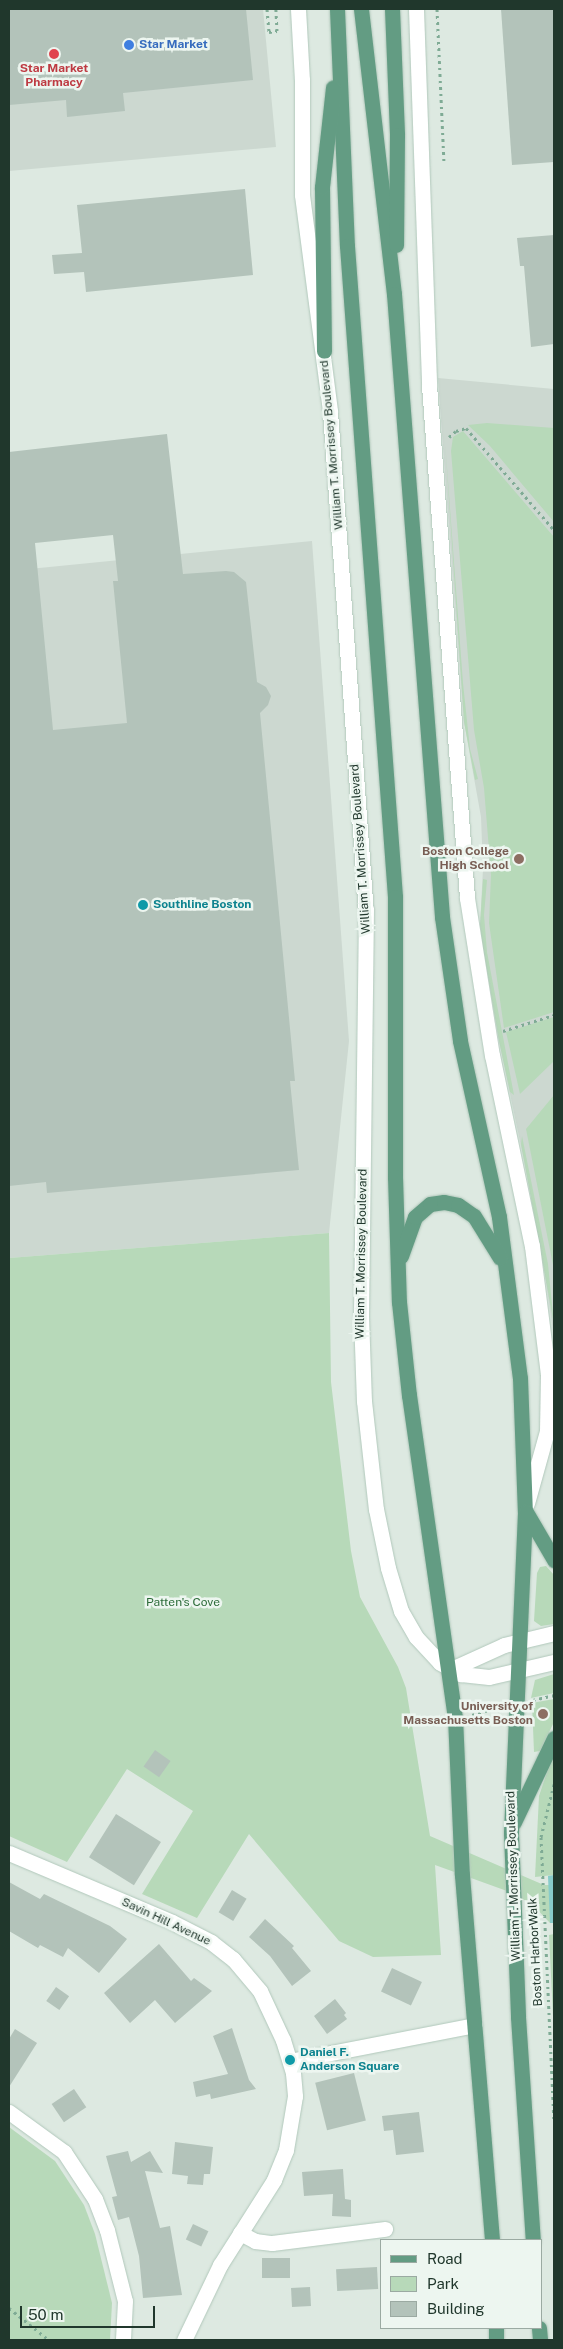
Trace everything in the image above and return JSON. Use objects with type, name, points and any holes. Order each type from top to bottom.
[{"type":"main road","name":"William T. Morrissey Boulevard","points":[[361,9],[394,294],[442,925],[455,1010],[490,1172],[509,1281],[520,1386],[526,1512],[517,1672],[511,1833],[515,1937],[533,2239]]},
{"type":"main road","points":[[392,9],[397,160],[394,294]]},
{"type":"main road","points":[[324,351],[322,171],[337,15]]},
{"type":"main road","points":[[337,15],[347,246],[395,897],[398,1273],[405,1364],[456,1726],[462,1875],[492,2239]]},
{"type":"main road","points":[[398,1273],[403,1245],[415,1216],[430,1204],[444,1202],[458,1205],[474,1216],[492,1240],[509,1281]]},
{"type":"main road","points":[[526,1512],[554,1560]]},
{"type":"main road","points":[[511,1833],[523,1801],[554,1738]]},
{"type":"street","name":"William T. Morrissey Boulevard","points":[[298,9],[301,117],[300,178],[305,241],[324,351],[367,927],[361,1316],[366,1418],[380,1532],[394,1593],[416,1638],[449,1670]]},
{"type":"street","name":"William T. Morrissey Boulevard","points":[[416,9],[429,385],[467,898],[490,1048],[532,1246],[548,1374],[547,1431],[526,1512]]},
{"type":"street","points":[[449,1670],[519,1641],[554,1633]]},
{"type":"street","points":[[449,1670],[475,1677],[517,1672],[554,1662]]},
{"type":"street","name":"Savin Hill Avenue","points":[[9,1853],[179,1925],[222,1950],[260,1991],[278,2027],[290,2061],[295,2096],[286,2150],[271,2186],[220,2265],[184,2340]]},
{"type":"street","points":[[290,2061],[475,2025]]},
{"type":"street","points":[[9,2112],[64,2152],[95,2199],[107,2230],[125,2301],[123,2340]]},
{"type":"street","points":[[240,2233],[255,2241],[272,2243],[385,2230]]},
{"type":"path","points":[[267,9],[269,32],[277,31],[276,9]]},
{"type":"path","points":[[437,9],[444,164]]},
{"type":"path","points":[[449,437],[456,431],[466,428],[554,530]]},
{"type":"path","points":[[502,1032],[554,1015]]},
{"type":"path","points":[[530,1701],[554,1695]]},
{"type":"path","points":[[472,1715],[499,1707]]},
{"type":"path","name":"Boston HarborWalk","points":[[554,1784],[542,1824],[541,1864],[554,2120]]},
{"type":"path","points":[[9,2308],[49,2340]]},
{"type":"shaded area","points":[[9,9],[263,9],[276,147],[9,171]]},
{"type":"shaded area","name":"Boston College High School","points":[[438,378],[554,389],[554,1338],[539,1232],[499,1041],[480,925],[483,869],[481,817],[464,722]]},
{"type":"shaded area","name":"Southline Boston","points":[[312,541],[349,1041],[329,1233],[9,1258],[9,571]]},
{"type":"green space","points":[[487,423],[554,428],[554,522],[490,446],[468,425]]},
{"type":"green space","name":"Boston College High School","points":[[463,431],[554,537],[554,1012],[504,1028],[489,923],[491,875],[484,788],[474,730],[451,451],[453,437]]},
{"type":"green space","points":[[445,441],[463,683],[470,749],[478,779],[475,780],[464,722]]},
{"type":"green space","points":[[483,879],[487,880],[484,915],[487,952],[514,1095],[510,1092],[499,1041],[483,948],[480,925]]},
{"type":"green space","points":[[554,1017],[554,1061],[520,1094],[506,1032]]},
{"type":"green space","points":[[554,1095],[554,1270],[526,1129]]},
{"type":"green space","points":[[522,1136],[548,1264],[554,1325],[521,1144]]},
{"type":"green space","name":"Patten's Cove","points":[[329,1233],[331,1382],[351,1551],[360,1597],[398,1667],[406,1688],[430,1836],[544,1885],[554,1885],[554,1923],[550,1923],[532,1904],[507,1891],[435,1865],[441,1955],[373,1957],[339,1941],[249,1834],[197,1918],[142,1894],[193,1811],[127,1769],[67,1862],[9,1836],[9,1258]]},
{"type":"green space","points":[[546,1566],[554,1575],[554,1624],[541,1626],[534,1621],[537,1573],[540,1567]]},
{"type":"green space","points":[[554,1674],[554,1693],[531,1698],[535,1680]]},
{"type":"green space","points":[[554,1699],[554,1722],[540,1751],[534,1752],[532,1703]]},
{"type":"green space","points":[[554,1751],[554,1875],[535,1877],[539,1796]]},
{"type":"green space","points":[[554,1934],[554,2036],[549,1935]]},
{"type":"green space","points":[[9,2127],[55,2161],[84,2205],[95,2234],[112,2303],[110,2340],[9,2340]]},
{"type":"water","points":[[554,1875],[554,1923],[550,1923],[548,1876]]},
{"type":"building","name":"Star Market","points":[[9,9],[246,9],[253,80],[123,93],[125,111],[67,117],[66,100],[9,105]]},
{"type":"building","points":[[501,9],[554,9],[554,162],[512,165]]},
{"type":"building","points":[[245,189],[253,275],[86,292],[84,272],[54,274],[52,255],[82,253],[77,205]]},
{"type":"building","points":[[554,235],[554,344],[531,347],[524,266],[520,266],[517,238]]},
{"type":"building","name":"Southline Boston","points":[[167,434],[183,574],[234,572],[246,582],[257,682],[266,687],[271,696],[268,705],[260,713],[295,1081],[290,1081],[299,1170],[47,1193],[46,1182],[9,1186],[9,452]],"holes":[[[113,535],[118,581],[113,581],[127,723],[53,730],[35,543]]]},
{"type":"building","points":[[155,1750],[171,1761],[159,1777],[144,1766]]},
{"type":"building","points":[[116,1814],[161,1842],[134,1885],[89,1857]]},
{"type":"building","points":[[9,1882],[40,1899],[44,1894],[110,1926],[127,1939],[99,1973],[68,1948],[63,1957],[40,1945],[38,1948],[9,1931]]},
{"type":"building","points":[[232,1890],[247,1899],[233,1921],[219,1912]]},
{"type":"building","points":[[265,1919],[294,1946],[292,1948],[311,1971],[292,1986],[270,1956],[249,1937]]},
{"type":"building","points":[[159,1944],[191,1981],[194,1978],[212,1991],[175,2023],[155,2000],[130,2023],[104,1993]]},
{"type":"building","points":[[392,1968],[422,1982],[411,2006],[381,1992]]},
{"type":"building","points":[[56,1987],[69,1996],[59,2010],[46,2001]]},
{"type":"building","points":[[335,1999],[346,2013],[344,2015],[347,2019],[327,2034],[314,2016]]},
{"type":"building","points":[[232,2028],[249,2080],[256,2089],[211,2099],[210,2094],[196,2097],[193,2082],[228,2074],[213,2036]]},
{"type":"building","points":[[15,2029],[37,2043],[9,2087],[9,2039]]},
{"type":"building","points":[[354,2073],[366,2121],[327,2130],[315,2083]]},
{"type":"building","points":[[74,2089],[86,2107],[64,2122],[52,2104]]},
{"type":"building","points":[[419,2112],[424,2152],[396,2155],[393,2130],[384,2131],[382,2116]]},
{"type":"building","points":[[175,2142],[213,2147],[210,2174],[204,2174],[203,2185],[187,2184],[188,2176],[172,2174]]},
{"type":"building","points":[[128,2151],[131,2162],[150,2151],[163,2173],[145,2171],[160,2228],[170,2226],[182,2295],[143,2298],[139,2256],[129,2217],[118,2220],[112,2197],[117,2196],[106,2156]]},
{"type":"building","points":[[343,2169],[345,2199],[351,2200],[351,2217],[332,2216],[333,2194],[304,2196],[302,2172]]},
{"type":"building","points":[[193,2224],[208,2231],[201,2247],[186,2239]]},
{"type":"building","points":[[262,2258],[290,2258],[290,2278],[262,2278]]},
{"type":"building","points":[[377,2267],[378,2289],[337,2291],[336,2269]]},
{"type":"building","points":[[310,2287],[311,2306],[292,2307],[291,2288]]},
{"type":"place","name":"Star Market","points":[[129,45]]},
{"type":"place","name":"Star Market Pharmacy","points":[[54,54]]},
{"type":"place","name":"Boston College High School","points":[[519,859]]},
{"type":"place","name":"Southline Boston","points":[[143,905]]},
{"type":"place","name":"University of Massachusetts Boston","points":[[543,1714]]},
{"type":"place","name":"Daniel F. Anderson Square","points":[[290,2060]]}]
